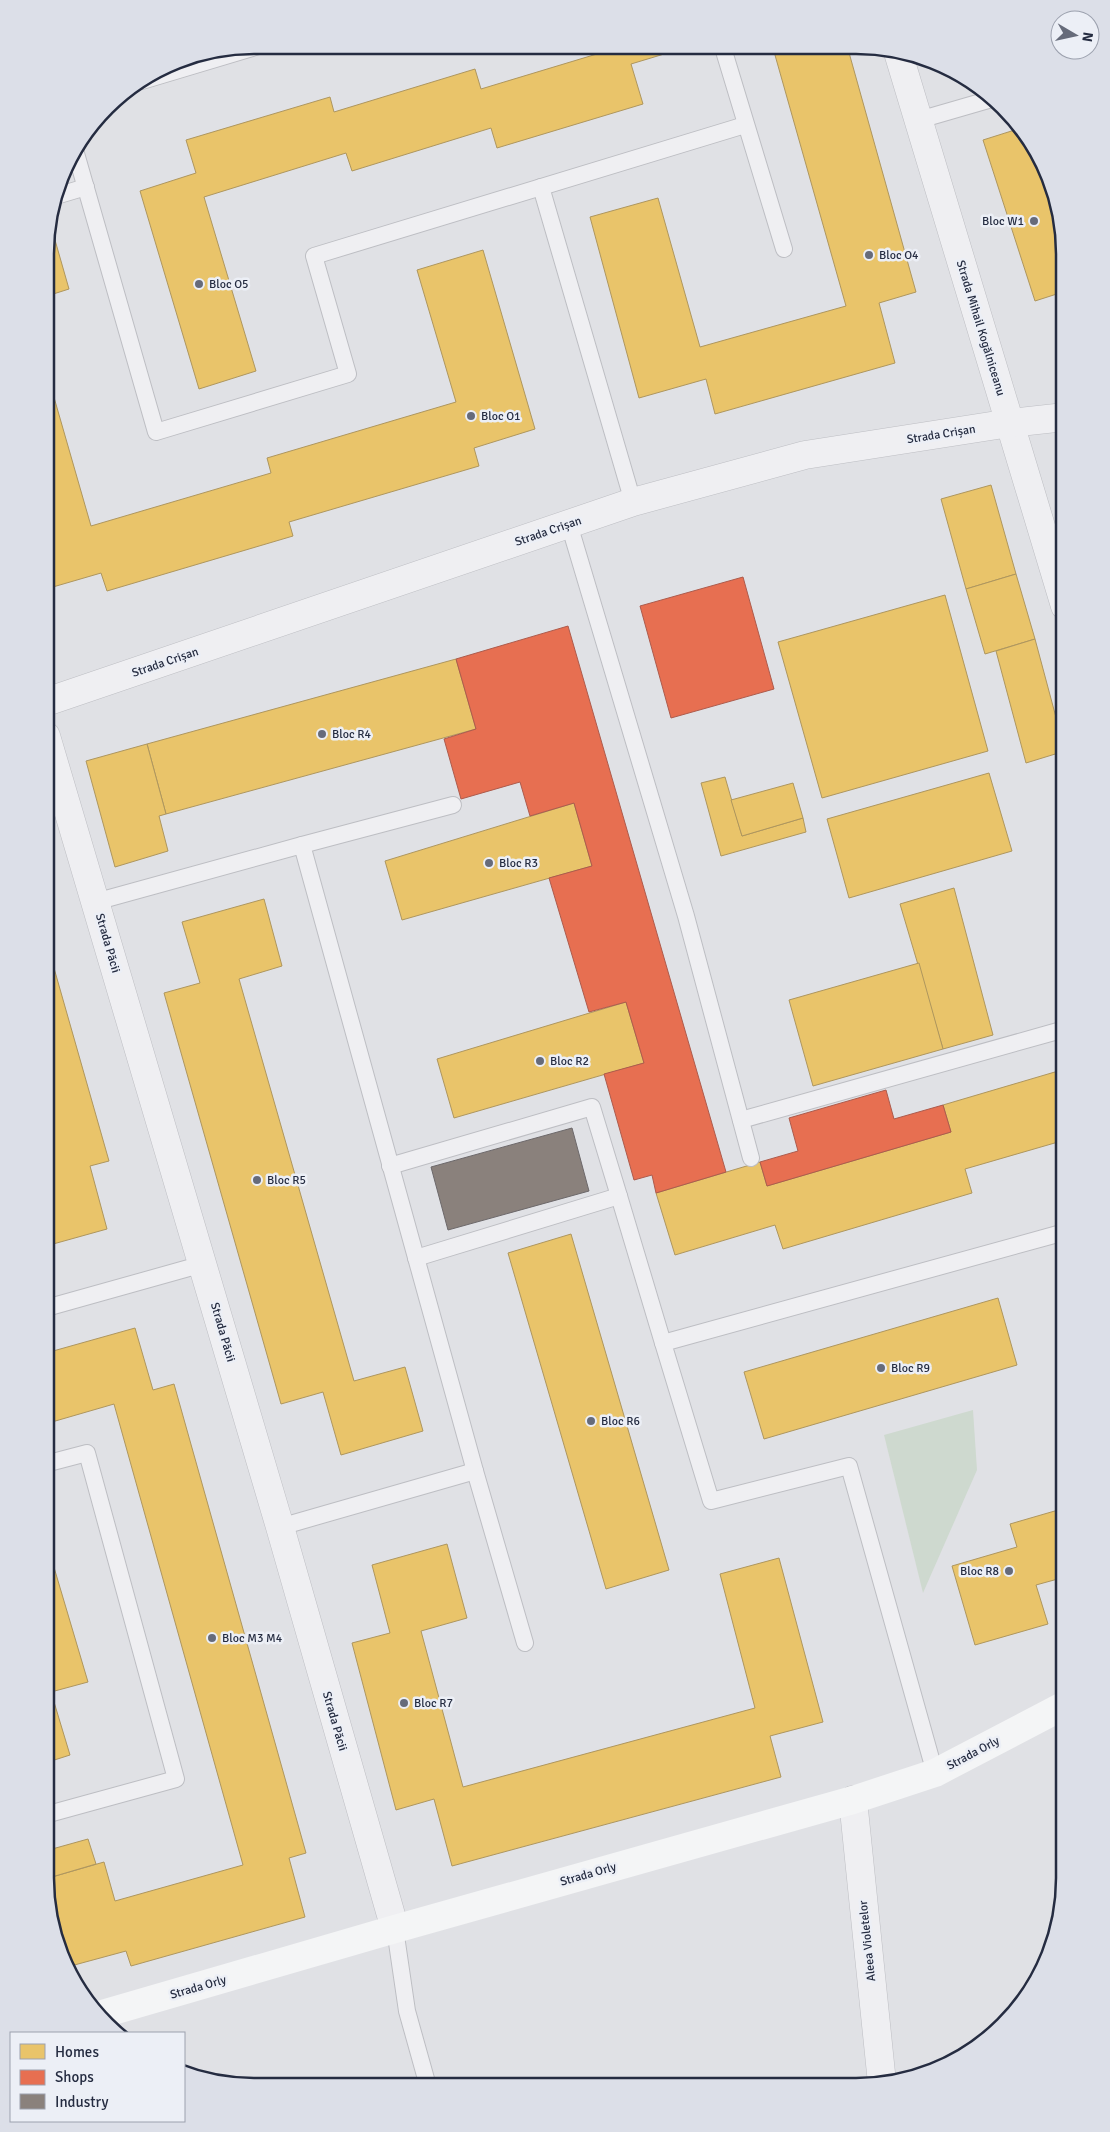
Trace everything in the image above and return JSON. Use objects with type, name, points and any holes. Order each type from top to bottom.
[{"type":"street","name":"Strada Mihail Kogălniceanu","points":[[900,59],[1056,576]]},
{"type":"street","name":"Strada Crișan","points":[[54,699],[633,502],[806,455],[1010,423],[1056,418]]},
{"type":"street","name":"Strada Păcii","points":[[54,763],[280,1527],[395,1929]]},
{"type":"street","name":"Strada Orly","points":[[106,2013],[395,1929],[853,1800],[935,1773],[1056,1710]]},
{"type":"street","name":"Aleea Violetelor","points":[[853,1800],[881,2077]]},
{"type":"lane","points":[[725,54],[784,249]]},
{"type":"lane","points":[[176,70],[204,60]]},
{"type":"lane","points":[[918,120],[985,101]]},
{"type":"lane","points":[[78,159],[156,432],[348,374],[314,256],[745,125]]},
{"type":"lane","points":[[63,194],[86,187]]},
{"type":"lane","points":[[541,187],[633,502]]},
{"type":"lane","points":[[569,524],[686,916],[751,1158]]},
{"type":"lane","points":[[96,902],[452,805]]},
{"type":"lane","points":[[302,845],[475,1471],[525,1643]]},
{"type":"lane","points":[[741,1120],[1056,1032]]},
{"type":"lane","points":[[390,1166],[592,1107],[711,1501],[849,1466],[935,1773]]},
{"type":"lane","points":[[416,1258],[619,1196]]},
{"type":"lane","points":[[663,1343],[1056,1234]]},
{"type":"lane","points":[[54,1306],[203,1264]]},
{"type":"lane","points":[[54,1462],[87,1453],[176,1779],[54,1813]]},
{"type":"lane","points":[[280,1527],[475,1471]]},
{"type":"lane","points":[[395,1929],[407,2011],[426,2078]]},
{"type":"shaded area","points":[[973,1410],[977,1470],[923,1593],[884,1435]]},
{"type":"building: Homes","name":"Bloc O5","points":[[597,54],[664,54],[631,64],[643,104],[497,148],[491,128],[352,171],[346,153],[204,197],[256,371],[199,389],[140,191],[196,173],[186,140],[330,97],[334,112],[475,69],[481,89]]},
{"type":"building: Homes","name":"Bloc O4","points":[[775,54],[849,54],[916,292],[879,303],[895,363],[715,414],[706,379],[639,398],[590,217],[658,198],[700,347],[846,306]]},
{"type":"building: Homes","name":"Bloc W1","points":[[1014,130],[1036,166],[1046,190],[1055,228],[1056,294],[1035,301],[983,140]]},
{"type":"building: Homes","points":[[54,237],[69,289],[54,294]]},
{"type":"building: Homes","name":"Bloc O1","points":[[483,250],[535,429],[474,448],[479,466],[289,522],[293,536],[107,591],[101,573],[54,587],[54,397],[91,526],[271,473],[267,458],[456,402],[417,270]]},
{"type":"building: Homes","points":[[991,485],[1016,574],[966,589],[941,499]]},
{"type":"building: Homes","points":[[1016,574],[1035,639],[985,654],[966,589]]},
{"type":"building: Homes","points":[[945,595],[988,751],[822,798],[778,642]]},
{"type":"building: Homes","points":[[1035,639],[1056,717],[1056,754],[1026,763],[996,651]]},
{"type":"building: Homes","name":"Bloc R4","points":[[456,659],[476,729],[166,814],[147,744]]},
{"type":"building: Homes","points":[[147,744],[166,814],[159,816],[168,851],[115,867],[86,761]]},
{"type":"building: Homes","points":[[989,773],[1012,851],[849,898],[827,819]]},
{"type":"building: Homes","points":[[725,777],[742,836],[803,818],[806,832],[721,856],[701,783]]},
{"type":"building: Homes","points":[[793,783],[803,818],[742,836],[731,800]]},
{"type":"building: Homes","name":"Bloc R3","points":[[574,803],[592,866],[402,920],[385,861]]},
{"type":"building: Homes","points":[[954,888],[993,1035],[943,1049],[900,904]]},
{"type":"building: Homes","name":"Bloc R5","points":[[264,899],[282,966],[239,979],[354,1381],[405,1367],[423,1431],[341,1455],[323,1392],[281,1404],[164,993],[200,983],[182,922]]},
{"type":"building: Homes","points":[[919,963],[943,1049],[813,1086],[789,1000]]},
{"type":"building: Homes","points":[[54,968],[109,1161],[90,1166],[107,1229],[54,1244]]},
{"type":"building: Homes","name":"Bloc R2","points":[[626,1002],[644,1063],[454,1118],[437,1059]]},
{"type":"building: Homes","points":[[1056,1072],[1056,1143],[965,1169],[972,1193],[783,1249],[775,1225],[675,1255],[656,1193],[760,1162],[767,1186],[951,1132],[943,1105]]},
{"type":"building: Homes","name":"Bloc R6","points":[[571,1234],[669,1570],[606,1589],[508,1253]]},
{"type":"building: Homes","name":"Bloc R9","points":[[998,1298],[1017,1365],[764,1439],[744,1372]]},
{"type":"building: Homes","name":"Bloc M3 M4","points":[[135,1328],[153,1390],[174,1384],[306,1853],[289,1858],[305,1917],[131,1966],[126,1951],[74,1965],[64,1942],[55,1904],[54,1876],[104,1862],[115,1901],[243,1865],[114,1404],[54,1421],[54,1351]]},
{"type":"building: Homes","name":"Bloc R8","points":[[1056,1511],[1056,1579],[1036,1585],[1048,1624],[975,1645],[952,1566],[1017,1547],[1010,1524]]},
{"type":"building: Homes","name":"Bloc R7","points":[[447,1544],[467,1618],[421,1631],[463,1787],[755,1708],[720,1574],[779,1558],[823,1722],[770,1736],[781,1777],[452,1866],[434,1799],[396,1810],[352,1643],[390,1633],[372,1565]]},
{"type":"building: Homes","points":[[54,1567],[88,1682],[54,1691]]},
{"type":"building: Homes","points":[[54,1702],[70,1755],[54,1760]]},
{"type":"building: Homes","points":[[88,1839],[96,1864],[54,1876],[54,1848]]},
{"type":"building: Shops","points":[[743,577],[774,689],[671,718],[640,606]]},
{"type":"building: Shops","points":[[568,626],[726,1172],[656,1193],[652,1175],[634,1180],[604,1074],[644,1063],[626,1002],[589,1012],[549,878],[592,866],[574,803],[530,816],[520,782],[461,799],[444,739],[476,729],[456,659]]},
{"type":"building: Shops","points":[[886,1090],[894,1119],[943,1105],[951,1132],[767,1186],[760,1162],[798,1151],[789,1118]]},
{"type":"building: Industry","points":[[572,1128],[589,1191],[448,1230],[431,1167]]},
{"type":"place","name":"Bloc W1","points":[[1034,221]]},
{"type":"place","name":"Bloc O4","points":[[869,255]]},
{"type":"place","name":"Bloc O5","points":[[199,284]]},
{"type":"place","name":"Bloc O1","points":[[471,416]]},
{"type":"place","name":"Bloc R4","points":[[322,734]]},
{"type":"place","name":"Bloc R3","points":[[489,863]]},
{"type":"place","name":"Bloc R2","points":[[540,1061]]},
{"type":"place","name":"Bloc R5","points":[[257,1180]]},
{"type":"place","name":"Bloc R9","points":[[881,1368]]},
{"type":"place","name":"Bloc R6","points":[[591,1421]]},
{"type":"place","name":"Bloc R8","points":[[1009,1571]]},
{"type":"place","name":"Bloc M3 M4","points":[[212,1638]]},
{"type":"place","name":"Bloc R7","points":[[404,1703]]}]
